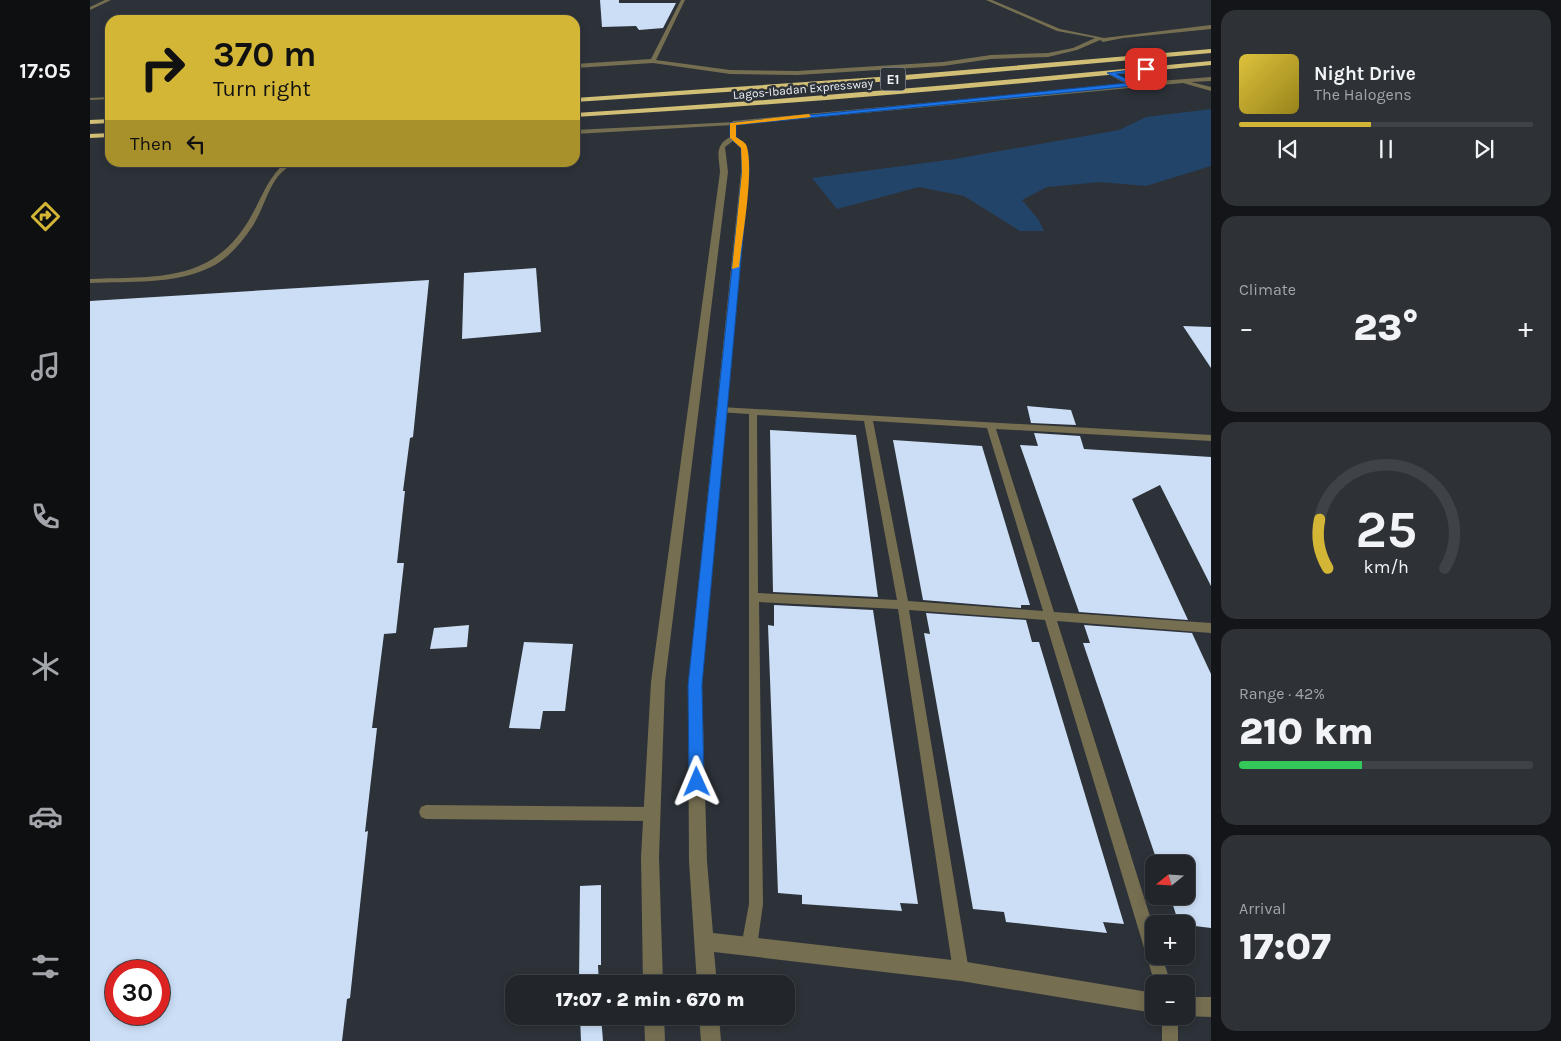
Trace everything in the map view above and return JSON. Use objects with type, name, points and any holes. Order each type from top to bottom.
[{"type":"highway","name":"Lagos-Ibadan Expressway","points":[[580,100],[936,76],[1211,50]]},
{"type":"highway","name":"Lagos-Ibadan Expressway","points":[[580,115],[732,106],[945,89],[1211,63]]},
{"type":"highway","points":[[90,122],[105,121]]},
{"type":"highway","points":[[90,136],[105,135]]},
{"type":"street","points":[[90,8],[109,0]]},
{"type":"street","points":[[653,62],[683,0]]},
{"type":"street","points":[[988,0],[1059,30],[1101,38],[1103,40],[1123,36],[1211,27]]},
{"type":"street","points":[[580,66],[653,62],[730,72],[788,73],[847,70],[1055,54],[1075,49],[1101,38]]},
{"type":"street","points":[[1110,73],[1133,84]]},
{"type":"street","points":[[733,138],[733,123],[1133,84],[1211,79]]},
{"type":"street","points":[[1181,81],[1194,87],[1211,89]]},
{"type":"street","points":[[706,975],[698,861],[695,685],[746,172],[744,148],[742,144],[733,138]]},
{"type":"street","points":[[653,975],[650,857],[658,682],[724,172],[722,147],[724,142],[733,138]]},
{"type":"street","points":[[704,941],[961,970],[1145,1002]]},
{"type":"street","points":[[1195,1007],[1211,1007]]},
{"type":"street","points":[[654,1025],[655,1041]]},
{"type":"street","points":[[710,1025],[711,1041]]},
{"type":"lane","points":[[90,99],[105,98]]},
{"type":"lane","points":[[580,132],[733,123]]},
{"type":"lane","points":[[580,125],[610,130]]},
{"type":"lane","points":[[90,281],[152,278],[189,272],[208,266],[222,257],[249,225],[268,186],[283,167]]},
{"type":"lane","points":[[721,410],[1211,438]]},
{"type":"lane","points":[[749,947],[756,904],[753,412]]},
{"type":"lane","points":[[868,418],[903,606],[961,970]]},
{"type":"lane","points":[[991,426],[1145,926]]},
{"type":"lane","points":[[754,597],[1211,628]]},
{"type":"lane","points":[[426,812],[652,814]]},
{"type":"lane","points":[[1170,1025],[1170,1041]]},
{"type":"shaded area","points":[[1211,109],[1211,166],[1146,186],[1100,182],[1047,187],[1022,200],[1038,219],[1044,231],[1020,231],[964,196],[919,187],[837,209],[812,178],[955,159],[1119,130],[1146,117]]},
{"type":"building","points":[[600,0],[619,0],[619,3],[676,3],[663,28],[639,30],[636,26],[602,27]]},
{"type":"building","points":[[536,268],[541,332],[462,339],[464,273]]},
{"type":"building","points":[[429,280],[413,437],[410,438],[403,491],[405,491],[397,563],[404,563],[396,633],[384,634],[372,728],[377,728],[365,832],[368,831],[350,998],[347,999],[342,1041],[90,1041],[90,301]]},
{"type":"building","points":[[1183,326],[1211,327],[1211,368]]},
{"type":"building","points":[[1027,406],[1071,410],[1076,425],[1031,423]]},
{"type":"building","points":[[770,430],[856,435],[878,597],[773,592]]},
{"type":"building","points":[[1034,433],[1080,436],[1084,449],[1211,457],[1211,586],[1160,485],[1132,499],[1188,620],[1079,612],[1020,445],[1038,446]]},
{"type":"building","points":[[893,440],[982,446],[1030,605],[1021,605],[1021,608],[923,600]]},
{"type":"building","points":[[774,605],[873,610],[918,904],[900,903],[902,911],[802,904],[802,895],[778,893],[768,625],[774,626]]},
{"type":"building","points":[[926,613],[1026,620],[1032,642],[1039,642],[1124,924],[1103,922],[1107,933],[1006,922],[1004,912],[973,909],[924,633],[930,634]]},
{"type":"building","points":[[469,625],[467,647],[430,649],[434,628]]},
{"type":"building","points":[[1084,625],[1192,633],[1211,674],[1211,928],[1195,926],[1195,915],[1176,915],[1173,905],[1195,905],[1195,855],[1155,855],[1083,643],[1090,643]]},
{"type":"building","points":[[524,642],[573,644],[565,711],[543,711],[540,729],[509,728]]},
{"type":"building","points":[[601,885],[601,965],[598,965],[599,975],[579,975],[580,886]]},
{"type":"building","points":[[580,1025],[602,1025],[603,1041],[581,1041]]},
{"type":"slow traffic","points":[[735,267],[746,172],[744,148],[739,141],[733,138],[733,123],[809,116]]},
{"type":"route","points":[[697,782],[695,685],[738,234],[746,172],[744,148],[739,141],[733,138],[733,123],[1133,84],[1110,73],[1146,69]]}]
